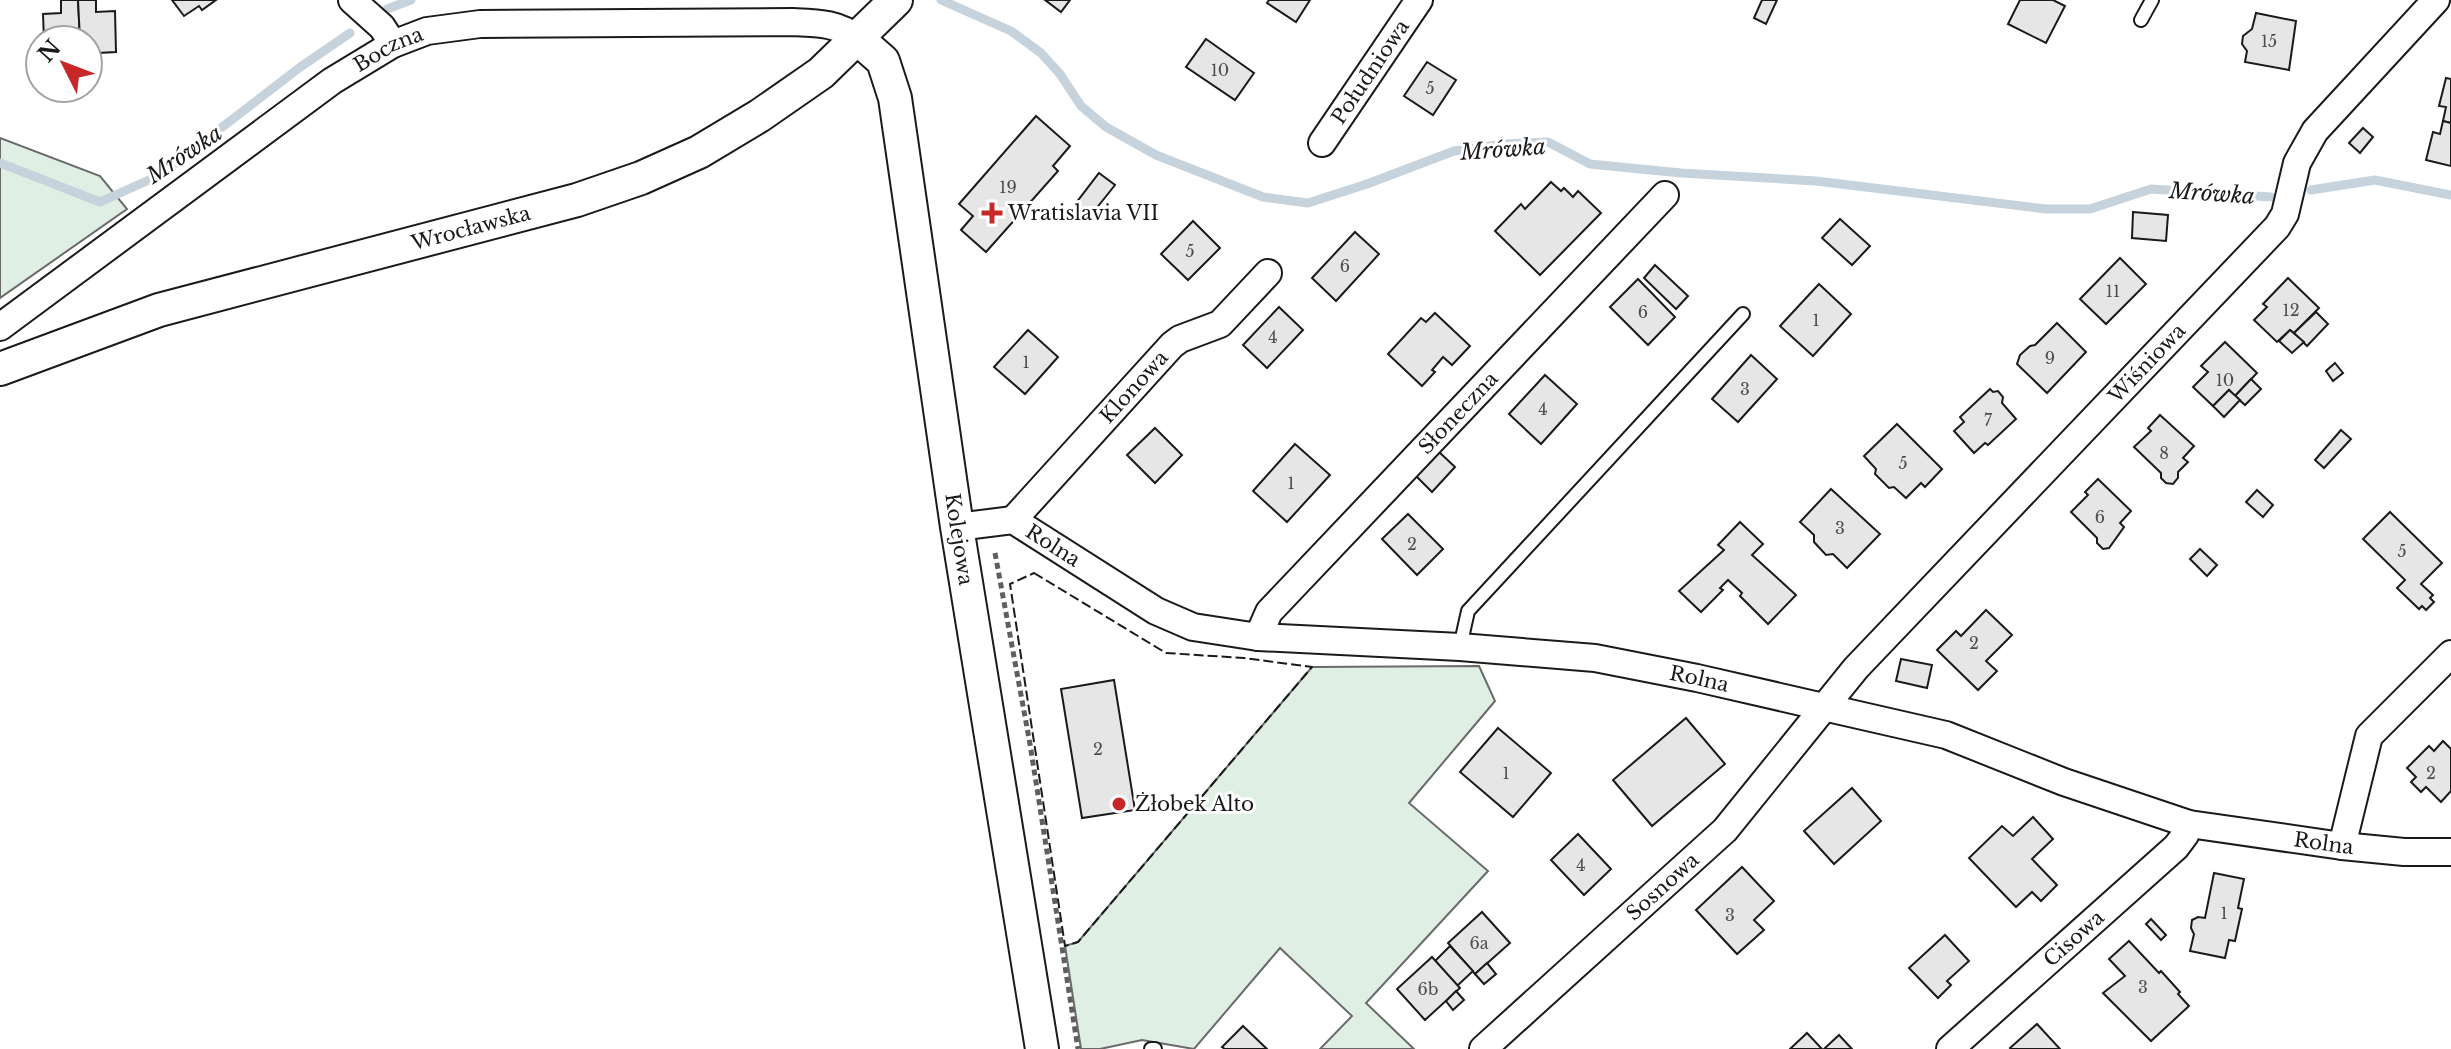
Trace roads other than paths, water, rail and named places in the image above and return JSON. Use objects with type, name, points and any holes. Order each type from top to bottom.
[{"type":"street","points":[[352,0],[382,27],[393,44]]},
{"type":"street","name":"Wrocławska","points":[[0,369],[159,310],[522,215],[641,178],[699,152],[821,73],[896,0]]},
{"type":"street","name":"Południowa","points":[[1322,143],[1419,0]]},
{"type":"street","name":"Wiśniowa","points":[[1827,708],[1856,668],[2277,227],[2285,214],[2297,163],[2315,131],[2436,0]]},
{"type":"street","name":"Boczna","points":[[0,327],[104,253],[332,81],[393,44],[427,31],[480,24],[794,8],[844,28],[858,39]]},
{"type":"street","name":"Kolejowa","points":[[858,39],[873,49],[883,61],[895,98],[957,527],[1042,1049]]},
{"type":"street","name":"Słoneczna","points":[[1258,637],[1269,612],[1665,195]]},
{"type":"street","name":"Klonowa","points":[[1001,521],[1172,345],[1220,324],[1268,273]]},
{"type":"street","points":[[957,527],[1001,521]]},
{"type":"street","name":"Rolna","points":[[1001,521],[1176,622],[1193,627],[1258,637],[1460,647],[1595,658],[1946,735],[2064,782],[2189,824],[2342,846],[2404,852],[2451,852]]},
{"type":"street","points":[[2342,846],[2369,736],[2451,654]]},
{"type":"street","name":"Sosnowa","points":[[1483,1049],[1725,830],[1827,708]]},
{"type":"street","name":"Cisowa","points":[[1950,1049],[2176,847],[2189,824]]},
{"type":"lane","points":[[2141,20],[2152,0]]},
{"type":"lane","points":[[1460,647],[1468,611],[1743,314]]},
{"type":"waterway","name":"Mrówka","points":[[387,9],[411,0]]},
{"type":"waterway","name":"Mrówka","points":[[941,0],[1011,31],[1041,53],[1060,74],[1081,106],[1106,127],[1156,155],[1263,197],[1308,203],[1454,151],[1548,142],[1590,164],[1816,181],[2046,209],[2090,209],[2151,189],[2271,197]]},
{"type":"waterway","name":"Mrówka","points":[[0,163],[100,202],[160,175],[299,68],[350,33]]},
{"type":"waterway","name":"Mrówka","points":[[2311,190],[2375,180],[2451,195]]},
{"type":"place","name":"Wratislavia VII","points":[[992,213]]},
{"type":"place","name":"Żłobek Alto","points":[[1119,804]]}]
